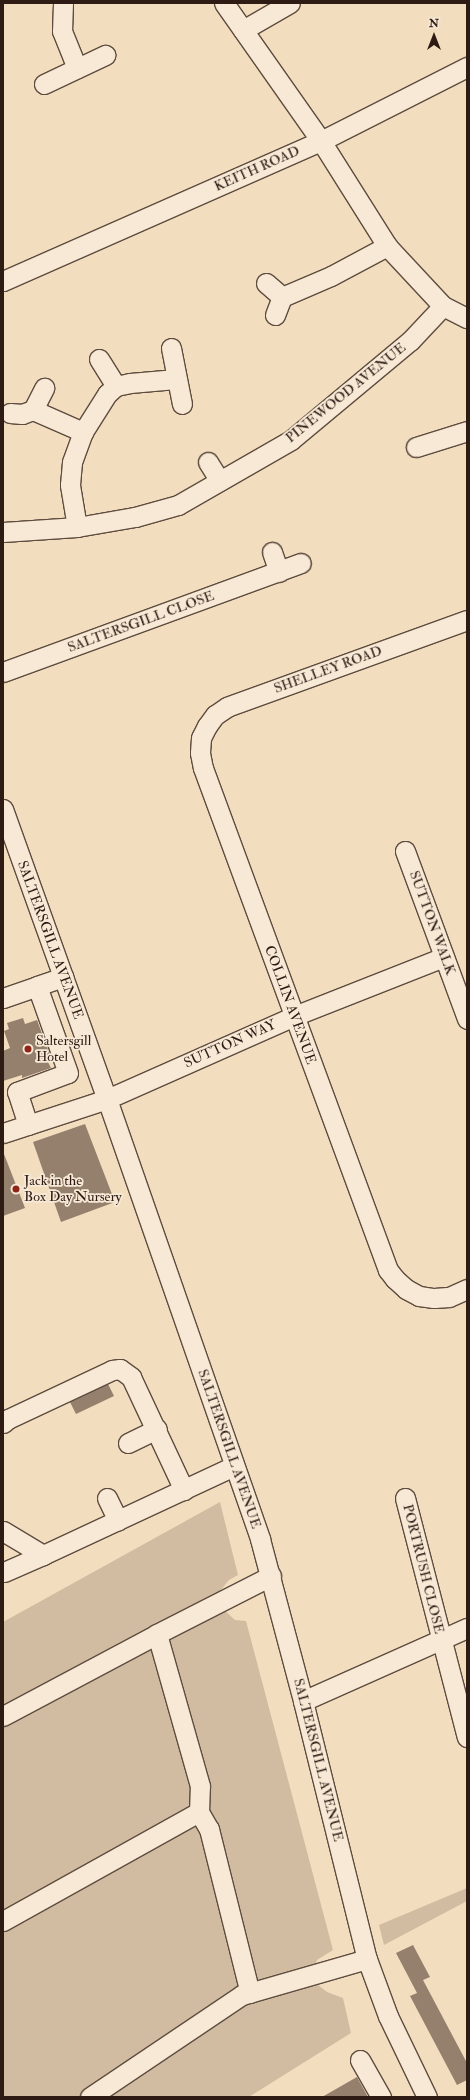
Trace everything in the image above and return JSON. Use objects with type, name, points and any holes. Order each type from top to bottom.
[{"type":"street","points":[[63,3],[62,31],[78,68]]},
{"type":"street","points":[[224,3],[321,141],[387,246],[444,306],[467,318]]},
{"type":"street","points":[[243,30],[290,3]]},
{"type":"street","points":[[44,84],[105,55]]},
{"type":"street","name":"KEITH ROAD","points":[[3,281],[321,141],[467,67]]},
{"type":"street","points":[[275,315],[282,297],[332,276],[387,246]]},
{"type":"street","points":[[266,283],[282,297]]},
{"type":"street","name":"PINEWOOD AVENUE","points":[[3,532],[77,527],[135,517],[178,505],[291,440],[410,341],[444,306]]},
{"type":"street","points":[[171,348],[182,404]]},
{"type":"street","points":[[99,359],[116,386]]},
{"type":"street","points":[[77,527],[70,485],[72,462],[83,432],[107,394],[116,386],[130,383],[176,379]]},
{"type":"street","points":[[10,413],[22,414],[33,410],[44,388]]},
{"type":"street","points":[[33,410],[83,432]]},
{"type":"street","points":[[416,447],[467,431]]},
{"type":"street","points":[[208,462],[220,481]]},
{"type":"street","points":[[272,552],[279,572]]},
{"type":"street","name":"SALTERSGILL CLOSE","points":[[3,672],[301,563]]},
{"type":"street","name":"SHELLEY ROAD","points":[[201,738],[207,726],[216,715],[227,707],[467,620]]},
{"type":"street","name":"COLLIN AVENUE","points":[[201,738],[200,752],[203,768],[388,1270],[406,1289],[419,1296],[449,1298],[467,1289]]},
{"type":"street","name":"SALTERSGILL AVENUE","points":[[3,808],[107,1100],[271,1576],[367,1959],[388,2016],[428,2097]]},
{"type":"street","name":"SUTTON WALK","points":[[405,850],[467,1019]]},
{"type":"street","name":"SUTTON WAY","points":[[3,1133],[107,1100],[294,1016],[444,957]]},
{"type":"street","points":[[3,998],[63,977]]},
{"type":"street","points":[[28,1125],[17,1092],[68,1073],[37,986]]},
{"type":"street","points":[[3,1423],[8,1419],[106,1374],[120,1369],[126,1371],[131,1376],[157,1429],[184,1490]]},
{"type":"street","points":[[128,1442],[157,1429]]},
{"type":"street","points":[[3,1576],[43,1555],[234,1466]]},
{"type":"street","points":[[107,1498],[118,1521]]},
{"type":"street","name":"PORTRUSH CLOSE","points":[[405,1498],[441,1641],[467,1736]]},
{"type":"street","points":[[3,1531],[43,1555]]},
{"type":"street","points":[[3,1716],[157,1634],[271,1576]]},
{"type":"street","points":[[303,1702],[467,1628]]},
{"type":"street","points":[[157,1634],[200,1786],[199,1812],[209,1829],[250,1993]]},
{"type":"street","points":[[3,1921],[199,1812]]},
{"type":"street","points":[[90,2097],[242,1995],[367,1959]]},
{"type":"street","points":[[360,2060],[381,2097]]},
{"type":"shaded area","points":[[220,1502],[238,1575],[229,1580],[220,1591],[224,1610],[235,1620],[246,1621],[333,1950],[317,1960],[315,1969],[318,1985],[327,1992],[343,1998],[351,2033],[249,2097],[3,2097],[3,1622]]},
{"type":"shaded area","points":[[467,1888],[467,1901],[384,1945],[379,1925]]},
{"type":"building","name":"Saltersgill Hotel","points":[[23,1018],[25,1024],[37,1020],[51,1058],[47,1060],[51,1068],[22,1078],[22,1075],[3,1081],[3,1051],[10,1048],[4,1031],[9,1029],[7,1023]]},
{"type":"building","points":[[85,1124],[115,1202],[61,1222],[33,1142]]},
{"type":"building","name":"Jack in the Box Day Nursery","points":[[3,1154],[25,1208],[3,1216]]},
{"type":"building","points":[[108,1384],[114,1396],[76,1414],[70,1402]]},
{"type":"building","points":[[413,1945],[430,1977],[423,1980],[467,2063],[467,2080],[457,2085],[410,1996],[417,1993],[396,1953]]},
{"type":"building","points":[[357,2077],[368,2097],[322,2097]]},
{"type":"place","name":"Saltersgill Hotel","points":[[28,1049]]},
{"type":"place","name":"Jack in the Box Day Nursery","points":[[16,1189]]}]
